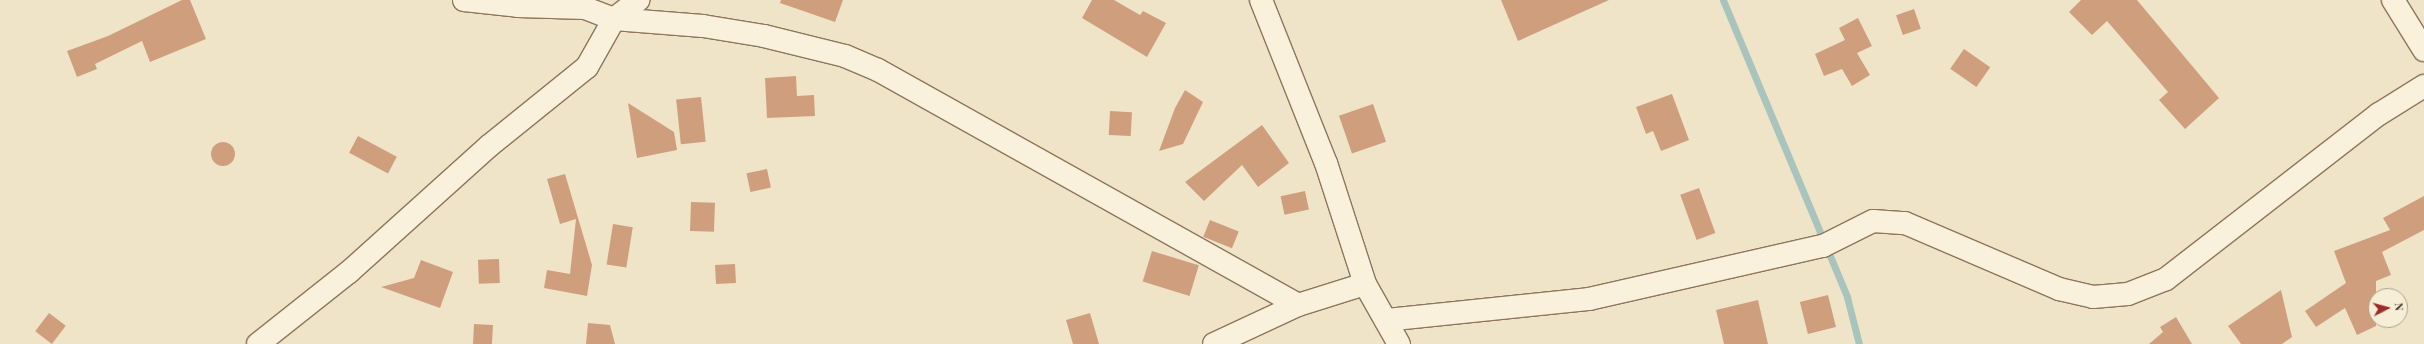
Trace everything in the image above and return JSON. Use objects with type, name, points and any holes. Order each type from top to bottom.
[{"type":"street","points":[[464,0],[518,6],[585,8],[614,19],[703,26],[764,36],[845,56],[878,70],[1298,305]]},
{"type":"street","points":[[258,344],[349,272],[489,146],[587,67],[614,19],[638,0]]},
{"type":"street","points":[[1261,0],[1326,163],[1365,284],[1399,344]]},
{"type":"street","points":[[2393,0],[2424,50]]},
{"type":"street","points":[[1386,320],[1589,299],[1823,246],[1873,220],[1905,223],[2059,289],[2092,297],[2128,294],[2166,279],[2379,114],[2424,86]]},
{"type":"street","points":[[1214,344],[1298,305],[1365,284]]},
{"type":"building","points":[[182,0],[190,0],[206,39],[150,62],[142,41],[95,64],[97,69],[77,77],[67,51],[108,36]]},
{"type":"building","points":[[781,0],[843,0],[835,22],[780,3]]},
{"type":"building","points":[[1092,0],[1114,0],[1140,15],[1143,11],[1166,23],[1147,57],[1082,18]]},
{"type":"building","points":[[1501,0],[1609,0],[1518,41]]},
{"type":"building","points":[[2081,0],[2137,0],[2219,98],[2185,129],[2159,100],[2168,92],[2107,21],[2092,35],[2069,12]]},
{"type":"building","points":[[1914,9],[1921,29],[1903,35],[1896,15]]},
{"type":"building","points":[[1858,18],[1872,46],[1857,53],[1870,75],[1852,86],[1842,69],[1824,76],[1815,54],[1845,40],[1839,28]]},
{"type":"building","points":[[1964,49],[1990,67],[1976,87],[1950,69]]},
{"type":"building","points":[[796,76],[797,96],[814,95],[815,116],[767,118],[765,78]]},
{"type":"building","points":[[1185,90],[1203,102],[1183,144],[1159,151],[1175,108]]},
{"type":"building","points":[[1672,94],[1689,140],[1661,151],[1653,131],[1646,134],[1636,107]]},
{"type":"building","points":[[701,97],[706,142],[681,144],[676,100]]},
{"type":"building","points":[[628,103],[674,132],[677,150],[637,158]]},
{"type":"building","points":[[1373,104],[1386,142],[1352,154],[1339,116]]},
{"type":"building","points":[[1110,111],[1132,112],[1131,136],[1109,135]]},
{"type":"building","points":[[1262,125],[1289,163],[1258,187],[1242,165],[1204,201],[1185,182]]},
{"type":"building","points":[[358,136],[397,157],[388,173],[349,153]]},
{"type":"building","points":[[223,142],[228,143],[234,149],[234,159],[228,165],[223,166],[218,165],[212,159],[211,154],[212,149],[218,143]]},
{"type":"building","points":[[767,169],[771,188],[750,192],[746,173]]},
{"type":"building","points":[[565,174],[592,265],[587,296],[544,288],[547,270],[570,274],[576,219],[560,224],[547,179]]},
{"type":"building","points":[[1699,188],[1715,233],[1697,240],[1680,195]]},
{"type":"building","points":[[1305,191],[1309,210],[1284,215],[1281,196]]},
{"type":"building","points":[[2424,196],[2424,230],[2382,252],[2391,275],[2376,281],[2376,288],[2368,288],[2368,328],[2372,328],[2357,335],[2345,308],[2316,327],[2305,311],[2346,283],[2334,251],[2390,230],[2383,218]]},
{"type":"building","points":[[691,202],[715,203],[714,232],[690,231]]},
{"type":"building","points":[[1210,220],[1239,232],[1232,248],[1203,237]]},
{"type":"building","points":[[613,224],[633,227],[626,268],[607,264]]},
{"type":"building","points":[[1152,251],[1199,265],[1190,296],[1143,282]]},
{"type":"building","points":[[499,259],[500,283],[479,284],[478,260]]},
{"type":"building","points":[[421,260],[453,272],[440,308],[381,287],[414,278]]},
{"type":"building","points":[[735,264],[736,283],[716,284],[715,265]]},
{"type":"building","points":[[2281,290],[2292,337],[2282,344],[2241,344],[2228,326]]},
{"type":"building","points":[[1828,295],[1836,327],[1808,334],[1800,302]]},
{"type":"building","points":[[1758,300],[1768,344],[1724,344],[1716,310]]},
{"type":"building","points":[[49,313],[66,326],[52,344],[35,331]]},
{"type":"building","points":[[1090,313],[1099,344],[1073,344],[1066,320]]},
{"type":"building","points":[[2176,317],[2192,344],[2149,344],[2163,332],[2160,327]]},
{"type":"building","points":[[588,323],[610,325],[615,344],[586,344]]},
{"type":"building","points":[[474,324],[493,325],[492,344],[473,344]]},
{"type":"waterway","points":[[1723,0],[1847,297],[1859,344]]}]
